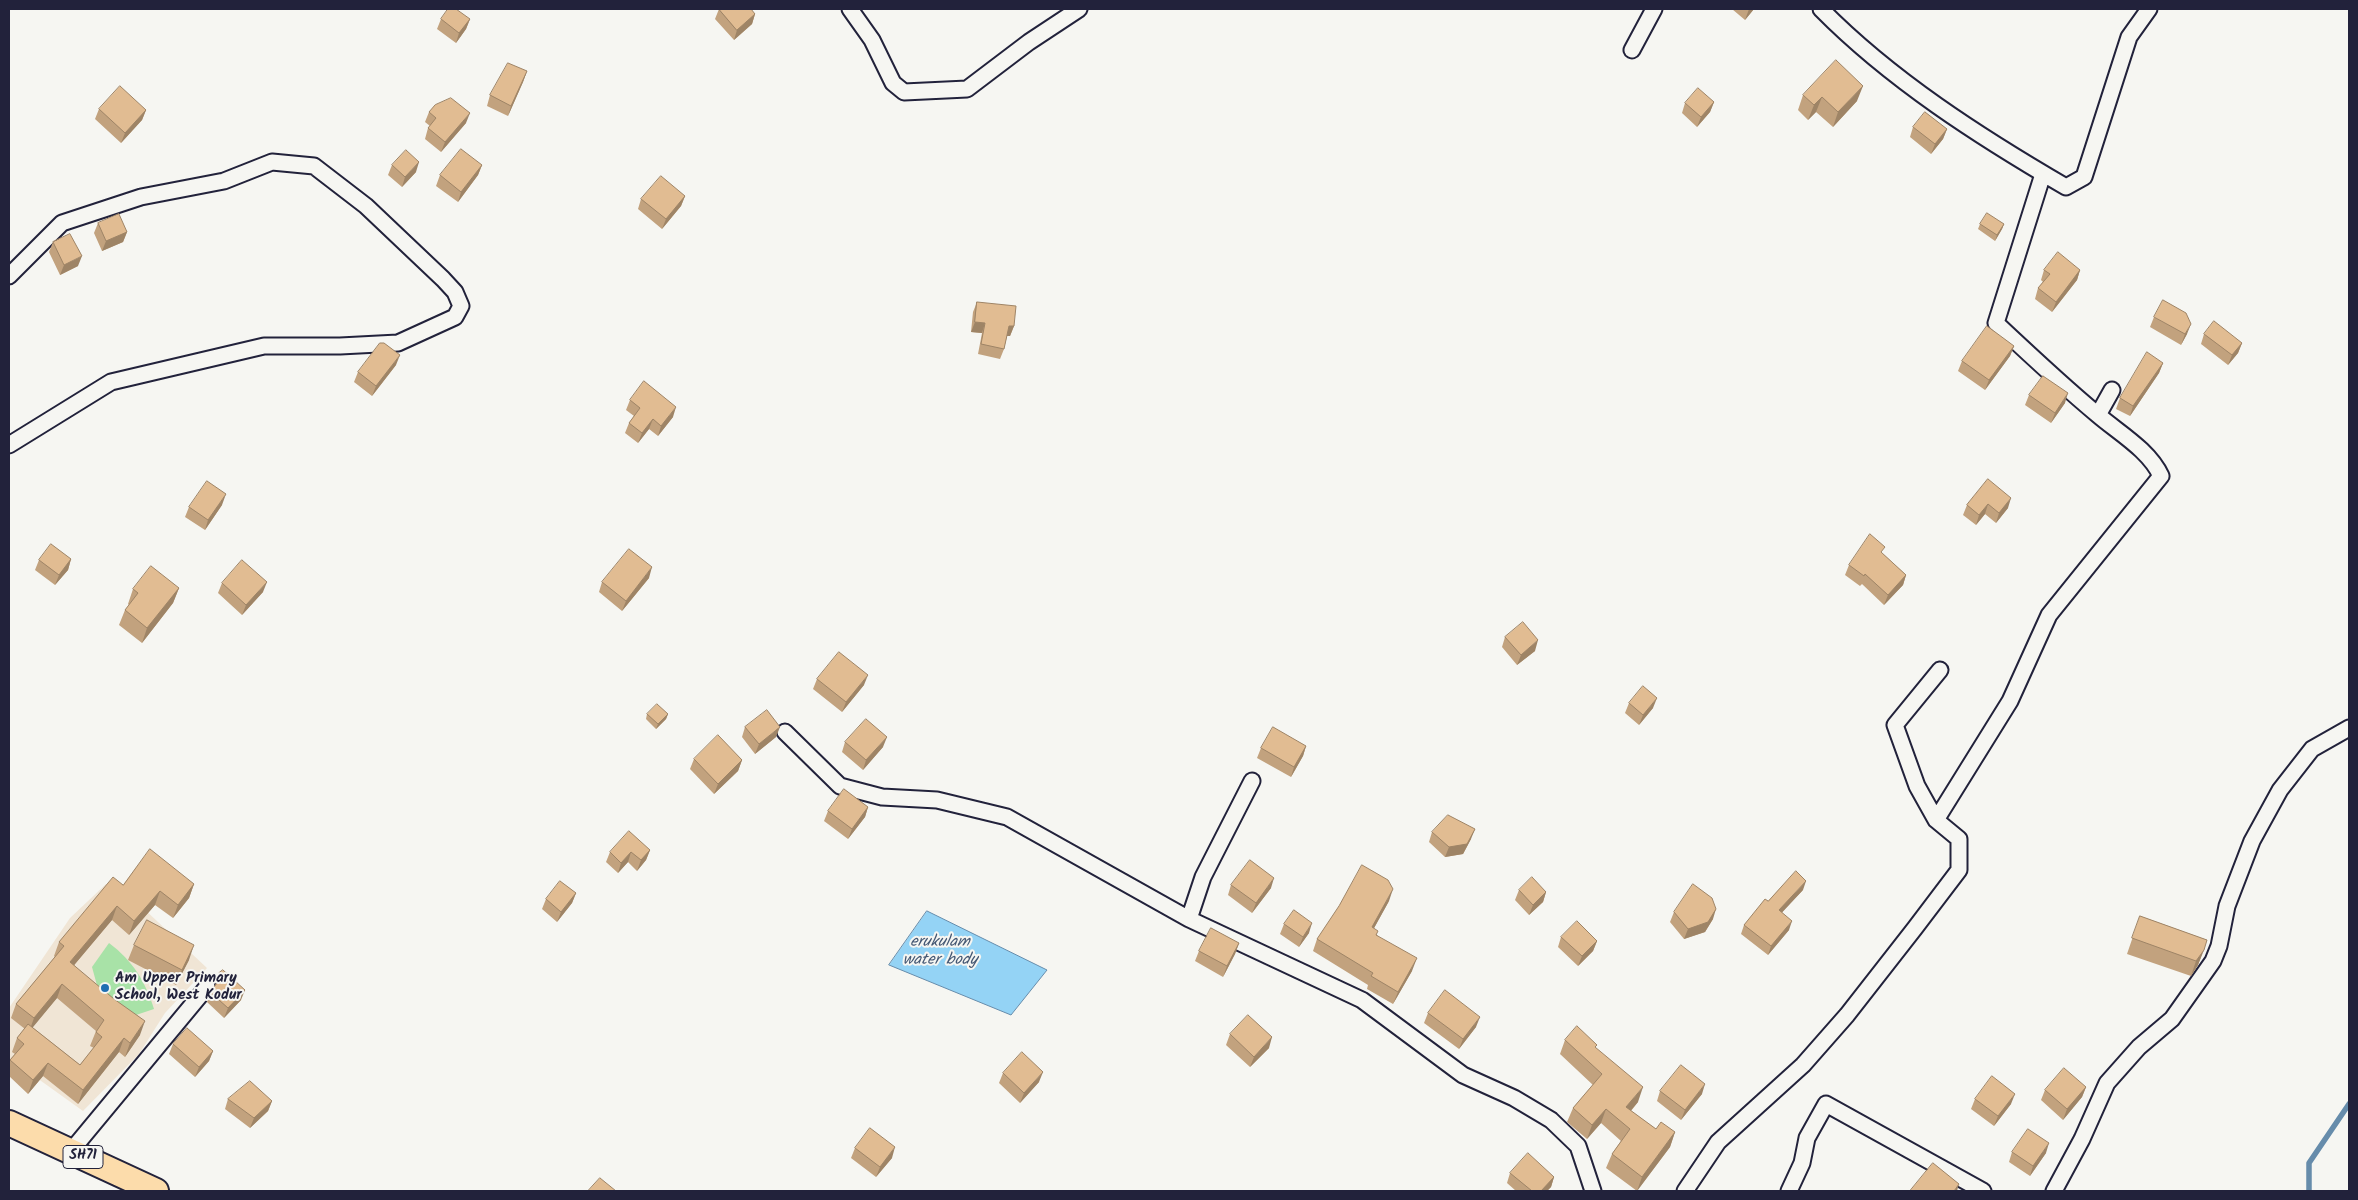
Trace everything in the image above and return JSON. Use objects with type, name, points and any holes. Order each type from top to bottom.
[{"type":"main road","name":"SH71","points":[[9,1123],[156,1191]]},
{"type":"street","points":[[850,9],[872,40],[893,83],[904,92],[967,89],[1029,42],[1080,9]]},
{"type":"street","points":[[1632,50],[1654,9]]},
{"type":"street","points":[[1822,9],[1850,38],[1886,69],[2015,158],[2066,187],[2084,177],[2129,38],[2149,9]]},
{"type":"street","points":[[9,276],[62,223],[141,197],[224,181],[272,162],[314,166],[359,200],[443,278],[455,292],[461,306],[455,318],[398,343],[340,346],[264,346],[111,382],[9,445]]},
{"type":"street","points":[[1936,820],[2010,702],[2049,615],[2161,476],[2158,469],[2134,444],[2098,415],[1996,323],[2043,174]]},
{"type":"street","points":[[2098,415],[2112,390]]},
{"type":"street","points":[[1685,1191],[1718,1142],[1803,1065],[1847,1014],[1959,870],[1958,839],[1936,820],[1917,786],[1895,726],[1940,670]]},
{"type":"street","points":[[2054,1191],[2082,1139],[2107,1083],[2139,1047],[2172,1019],[2212,961],[2219,946],[2230,897],[2252,841],[2280,790],[2312,749],[2349,728]]},
{"type":"street","points":[[785,732],[840,786],[882,797],[937,800],[1007,817],[1189,919],[1292,969],[1362,1000],[1463,1075],[1514,1098],[1551,1120],[1578,1146],[1593,1191]]},
{"type":"street","points":[[1189,919],[1203,877],[1252,782]]},
{"type":"street","points":[[71,1151],[207,987]]},
{"type":"street","points":[[1790,1191],[1802,1163],[1807,1138],[1826,1104],[1983,1191]]},
{"type":"shaded area","name":"Am Upper Primary School, West Kodur","points":[[106,884],[142,907],[207,968],[165,1013],[139,1054],[83,1111],[9,1058],[9,1008],[70,918]]},
{"type":"green space","points":[[109,943],[125,957],[137,972],[147,989],[154,1009],[127,1018],[101,1000],[92,967]]},
{"type":"water","name":"erukulam water body","points":[[927,911],[1047,970],[1011,1015],[889,965]]},
{"type":"building","points":[[448,9],[456,9],[470,19],[459,33],[441,19]]},
{"type":"building","points":[[719,9],[751,9],[755,14],[737,30]]},
{"type":"building","points":[[1836,60],[1863,86],[1838,112],[1822,97],[1814,105],[1803,95]]},
{"type":"building","points":[[508,63],[527,71],[511,106],[490,95]]},
{"type":"building","points":[[120,86],[146,110],[125,133],[99,109]]},
{"type":"building","points":[[1698,88],[1714,102],[1701,117],[1685,103]]},
{"type":"building","points":[[451,98],[470,113],[445,142],[428,128],[436,118],[429,112],[435,105]]},
{"type":"building","points":[[1925,112],[1947,129],[1935,144],[1913,127]]},
{"type":"building","points":[[461,149],[482,165],[461,192],[440,175]]},
{"type":"building","points":[[406,150],[419,162],[405,177],[392,165]]},
{"type":"building","points":[[661,176],[685,196],[666,219],[641,199]]},
{"type":"building","points":[[1987,213],[2004,224],[1997,235],[1980,224]]},
{"type":"building","points":[[119,214],[127,232],[106,241],[98,223]]},
{"type":"building","points":[[70,234],[82,256],[64,265],[53,242]]},
{"type":"building","points":[[2058,252],[2080,270],[2056,302],[2038,288],[2050,274],[2044,270]]},
{"type":"building","points":[[2163,300],[2186,313],[2191,324],[2185,334],[2154,317]]},
{"type":"building","points":[[977,302],[1016,306],[1014,326],[1009,326],[1004,349],[981,344],[985,323],[975,322]]},
{"type":"building","points":[[2214,321],[2242,343],[2232,355],[2204,334]]},
{"type":"building","points":[[1987,326],[2014,346],[1989,380],[1962,361]]},
{"type":"building","points":[[380,343],[384,343],[400,355],[376,386],[358,372]]},
{"type":"building","points":[[2147,352],[2163,363],[2133,406],[2120,398]]},
{"type":"building","points":[[2043,376],[2068,393],[2055,413],[2029,395]]},
{"type":"building","points":[[644,381],[676,407],[661,426],[653,419],[642,433],[629,423],[640,408],[630,400]]},
{"type":"building","points":[[1988,479],[2011,498],[1999,513],[1988,504],[1979,515],[1967,505]]},
{"type":"building","points":[[207,481],[226,494],[208,520],[189,507]]},
{"type":"building","points":[[1870,534],[1885,547],[1881,552],[1906,575],[1888,595],[1865,574],[1864,576],[1849,565]]},
{"type":"building","points":[[51,544],[71,559],[59,575],[39,560]]},
{"type":"building","points":[[629,549],[652,567],[626,601],[602,582]]},
{"type":"building","points":[[242,560],[267,582],[246,605],[222,583]]},
{"type":"building","points":[[151,566],[179,588],[147,628],[125,610],[138,593],[133,589]]},
{"type":"building","points":[[1523,622],[1538,640],[1521,655],[1505,637]]},
{"type":"building","points":[[839,652],[868,675],[846,702],[817,679]]},
{"type":"building","points":[[1643,686],[1657,698],[1643,715],[1629,703]]},
{"type":"building","points":[[657,704],[668,714],[658,724],[647,714]]},
{"type":"building","points":[[767,710],[780,727],[759,744],[745,727]]},
{"type":"building","points":[[866,719],[887,737],[866,760],[845,742]]},
{"type":"building","points":[[1273,727],[1306,746],[1294,767],[1261,748]]},
{"type":"building","points":[[718,735],[742,760],[718,784],[694,759]]},
{"type":"building","points":[[844,789],[868,807],[852,829],[828,811]]},
{"type":"building","points":[[1448,815],[1475,829],[1467,844],[1449,847],[1432,832]]},
{"type":"building","points":[[629,831],[650,850],[641,860],[631,852],[621,863],[610,852]]},
{"type":"building","points":[[150,849],[194,884],[178,905],[160,891],[134,921],[117,906],[70,962],[114,999],[145,1021],[130,1043],[124,1038],[83,1090],[48,1063],[33,1080],[10,1060],[24,1044],[17,1038],[28,1024],[80,1065],[102,1037],[96,1032],[104,1020],[62,984],[34,1018],[16,1004],[64,946],[59,942],[113,877],[123,885]]},
{"type":"building","points":[[1250,860],[1274,878],[1256,903],[1231,885]]},
{"type":"building","points":[[1362,865],[1388,880],[1393,889],[1372,927],[1378,931],[1376,935],[1417,958],[1398,992],[1371,976],[1373,973],[1317,939],[1339,906]]},
{"type":"building","points":[[1796,871],[1806,881],[1779,910],[1792,921],[1771,946],[1744,925],[1765,899],[1768,901]]},
{"type":"building","points":[[1532,877],[1546,892],[1533,905],[1519,890]]},
{"type":"building","points":[[560,881],[576,893],[561,912],[546,899]]},
{"type":"building","points":[[1693,884],[1712,898],[1716,909],[1708,922],[1688,929],[1674,912]]},
{"type":"building","points":[[1294,910],[1312,923],[1303,937],[1284,924]]},
{"type":"building","points":[[2140,916],[2207,940],[2204,950],[2196,961],[2132,938]]},
{"type":"building","points":[[147,920],[194,945],[182,970],[134,945]]},
{"type":"building","points":[[1577,921],[1597,941],[1582,956],[1561,937]]},
{"type":"building","points":[[1211,928],[1239,943],[1227,966],[1199,951]]},
{"type":"building","points":[[223,970],[245,990],[228,1008],[210,992],[218,982],[219,973]]},
{"type":"building","points":[[1445,990],[1480,1017],[1463,1039],[1428,1013]]},
{"type":"building","points":[[1248,1015],[1272,1037],[1254,1057],[1230,1034]]},
{"type":"building","points":[[1577,1026],[1597,1045],[1595,1047],[1643,1087],[1626,1107],[1656,1129],[1661,1122],[1675,1132],[1642,1177],[1612,1154],[1630,1129],[1606,1109],[1592,1125],[1573,1108],[1602,1074],[1565,1040]]},
{"type":"building","points":[[187,1028],[213,1051],[199,1067],[173,1044]]},
{"type":"building","points":[[1022,1052],[1043,1072],[1024,1093],[1003,1073]]},
{"type":"building","points":[[1681,1065],[1705,1084],[1685,1110],[1660,1091]]},
{"type":"building","points":[[2064,1068],[2086,1087],[2067,1109],[2045,1090]]},
{"type":"building","points":[[1992,1076],[2015,1094],[1998,1116],[1975,1099]]},
{"type":"building","points":[[250,1081],[272,1101],[254,1118],[228,1099]]},
{"type":"building","points":[[870,1128],[895,1147],[880,1167],[855,1148]]},
{"type":"building","points":[[2028,1129],[2049,1143],[2033,1166],[2012,1152]]},
{"type":"building","points":[[1528,1153],[1554,1177],[1541,1191],[1532,1191],[1510,1173]]},
{"type":"building","points":[[1933,1163],[1959,1184],[1954,1191],[1910,1191]]},
{"type":"building","points":[[600,1178],[616,1191],[588,1191]]},
{"type":"waterway","points":[[2309,1191],[2309,1163],[2349,1104]]},
{"type":"place","name":"Am Upper Primary School, West Kodur","points":[[105,988]]}]
